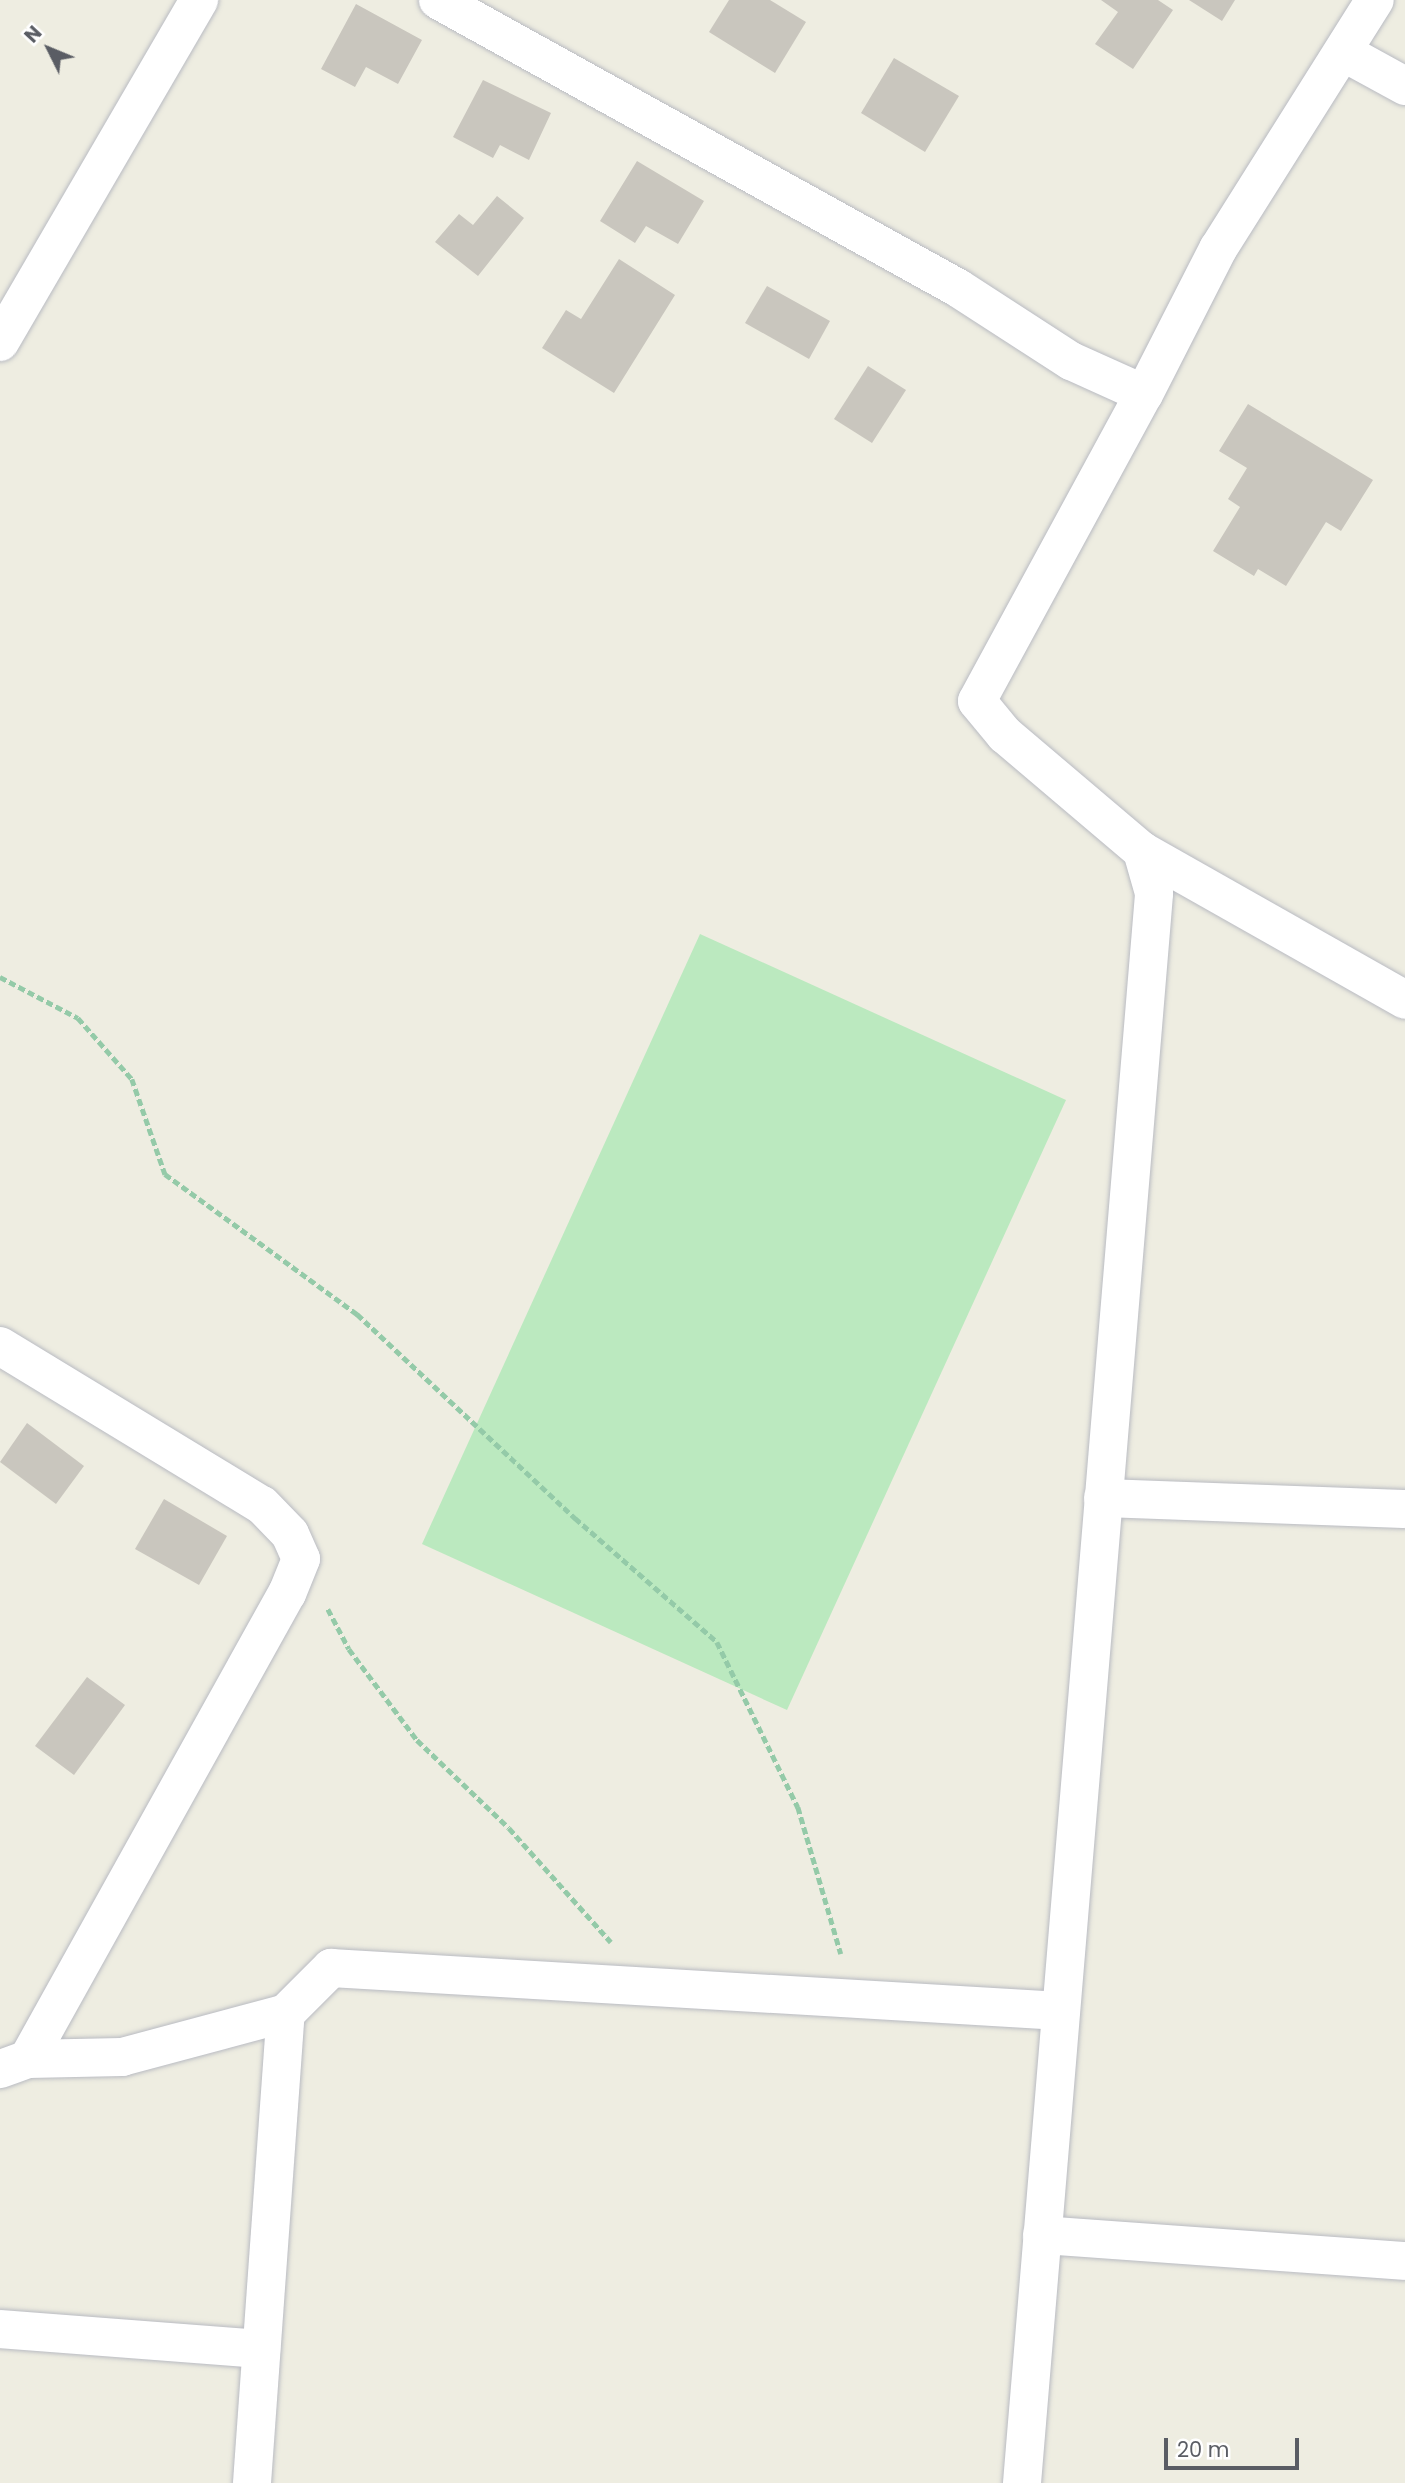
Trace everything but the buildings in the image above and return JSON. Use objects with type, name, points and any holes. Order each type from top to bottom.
[{"type":"street","points":[[0,342],[199,0]]},
{"type":"street","points":[[438,0],[958,288],[1071,361],[1144,394]]},
{"type":"street","points":[[1375,0],[1270,160],[1218,248],[1144,394],[977,701],[1005,735],[1142,851],[1405,1000]]},
{"type":"street","points":[[1343,52],[1405,86]]},
{"type":"street","points":[[1022,2483],[1154,893],[1142,851]]},
{"type":"street","points":[[0,1346],[262,1506],[290,1534],[301,1559],[287,1593],[14,2064]]},
{"type":"street","points":[[1103,1498],[1405,1509]]},
{"type":"street","points":[[14,2064],[122,2057],[286,2012],[331,1968],[1061,2011]]},
{"type":"street","points":[[251,2483],[286,2012]]},
{"type":"street","points":[[1042,2235],[1405,2261]]},
{"type":"street","points":[[0,2329],[261,2348]]},
{"type":"path","points":[[0,977],[78,1018],[132,1079],[165,1174],[357,1314],[575,1518],[717,1642],[798,1807],[854,1999]]},
{"type":"path","points":[[301,1559],[349,1649],[417,1740],[509,1828],[651,1987]]},
{"type":"green space","points":[[700,934],[1066,1100],[787,1710],[422,1544]]}]
